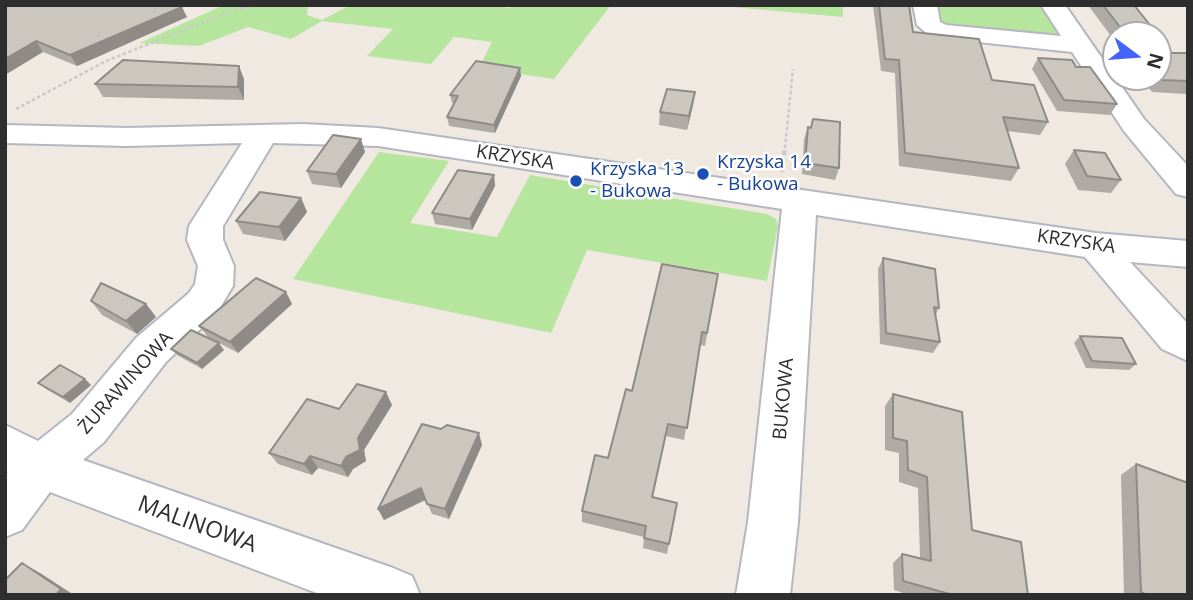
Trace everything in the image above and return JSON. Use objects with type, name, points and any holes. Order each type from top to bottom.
[{"type":"street","points":[[925,5],[929,25],[940,32],[1079,45]]},
{"type":"street","points":[[1053,5],[1134,125],[1188,187]]},
{"type":"street","name":"KRZYSKA","points":[[9,122],[127,137],[264,133],[378,137],[1096,246],[1188,254]]},
{"type":"street","name":"ŻURAWINOWA","points":[[5,513],[23,457],[88,428],[150,350],[202,303],[214,286],[216,266],[205,240],[206,226],[264,133]]},
{"type":"street","name":"BUKOWA","points":[[763,595],[773,523],[790,201]]},
{"type":"street","points":[[1096,246],[1176,338],[1188,345]]},
{"type":"street","name":"MALINOWA","points":[[23,457],[393,595]]},
{"type":"path","points":[[9,122],[106,61],[237,9],[262,5]]},
{"type":"path","points":[[790,201],[793,69]]},
{"type":"green space","points":[[224,5],[308,5],[307,15],[322,20],[350,5],[493,5],[509,8],[513,5],[611,5],[554,79],[479,68],[492,42],[454,37],[431,64],[367,56],[393,29],[322,21],[291,39],[248,27],[199,46],[140,43]]},
{"type":"green space","points":[[711,5],[843,5],[843,17]]},
{"type":"green space","points":[[934,5],[1044,5],[1057,32],[1054,37],[941,27]]},
{"type":"green space","points":[[379,152],[449,161],[410,223],[497,237],[530,175],[767,214],[776,219],[778,227],[767,281],[587,250],[551,333],[293,279]]},
{"type":"building","points":[[5,5],[182,7],[70,55],[36,41],[5,59]]},
{"type":"building","points":[[879,5],[909,5],[913,32],[979,39],[992,80],[1034,85],[1048,122],[1003,117],[1019,168],[905,153],[899,60],[885,59]]},
{"type":"building","points":[[1103,5],[1134,5],[1147,21],[1115,21]]},
{"type":"building","points":[[1172,53],[1188,53],[1188,81],[1172,80]]},
{"type":"building","points":[[1038,58],[1072,60],[1076,67],[1090,67],[1102,83],[1102,91],[1108,91],[1117,104],[1064,100]]},
{"type":"building","points":[[123,60],[239,66],[238,87],[95,84]]},
{"type":"building","points":[[476,61],[520,68],[494,125],[447,117],[458,96],[450,95]]},
{"type":"building","points":[[667,89],[695,92],[689,116],[660,112]]},
{"type":"building","points":[[813,119],[840,122],[839,168],[805,163],[808,127],[811,128]]},
{"type":"building","points":[[333,135],[361,139],[336,174],[307,171]]},
{"type":"building","points":[[1074,150],[1105,153],[1121,180],[1087,176]]},
{"type":"building","points":[[458,170],[494,175],[470,219],[432,213]]},
{"type":"building","points":[[260,192],[301,198],[279,227],[236,221]]},
{"type":"building","points":[[883,258],[935,269],[939,308],[934,307],[940,342],[886,333]]},
{"type":"building","points":[[662,264],[718,274],[707,333],[702,332],[687,428],[668,424],[652,497],[677,503],[669,544],[644,538],[646,526],[582,511],[595,455],[608,458],[626,389],[632,391]]},
{"type":"building","points":[[256,278],[286,292],[230,342],[199,326]]},
{"type":"building","points":[[101,283],[146,304],[126,321],[91,301]]},
{"type":"building","points":[[191,330],[219,343],[197,363],[171,349]]},
{"type":"building","points":[[1080,336],[1122,338],[1136,364],[1092,361]]},
{"type":"building","points":[[60,365],[85,379],[63,397],[38,383]]},
{"type":"building","points":[[357,384],[386,392],[358,438],[360,450],[346,457],[341,466],[310,456],[304,464],[269,453],[307,399],[339,409]]},
{"type":"building","points":[[893,394],[962,412],[972,530],[1021,542],[1028,595],[953,595],[903,581],[902,554],[931,561],[927,477],[908,470],[907,441],[893,438]]},
{"type":"building","points":[[422,424],[441,429],[447,425],[479,433],[445,509],[427,504],[421,488],[378,509]]},
{"type":"building","points":[[1136,464],[1188,483],[1188,595],[1147,595],[1141,592]]},
{"type":"building","points":[[22,563],[61,589],[56,595],[5,595],[5,580]]},
{"type":"place","name":"Krzyska 14 - Bukowa","points":[[703,174]]},
{"type":"place","name":"Krzyska 13 - Bukowa","points":[[576,181]]}]
